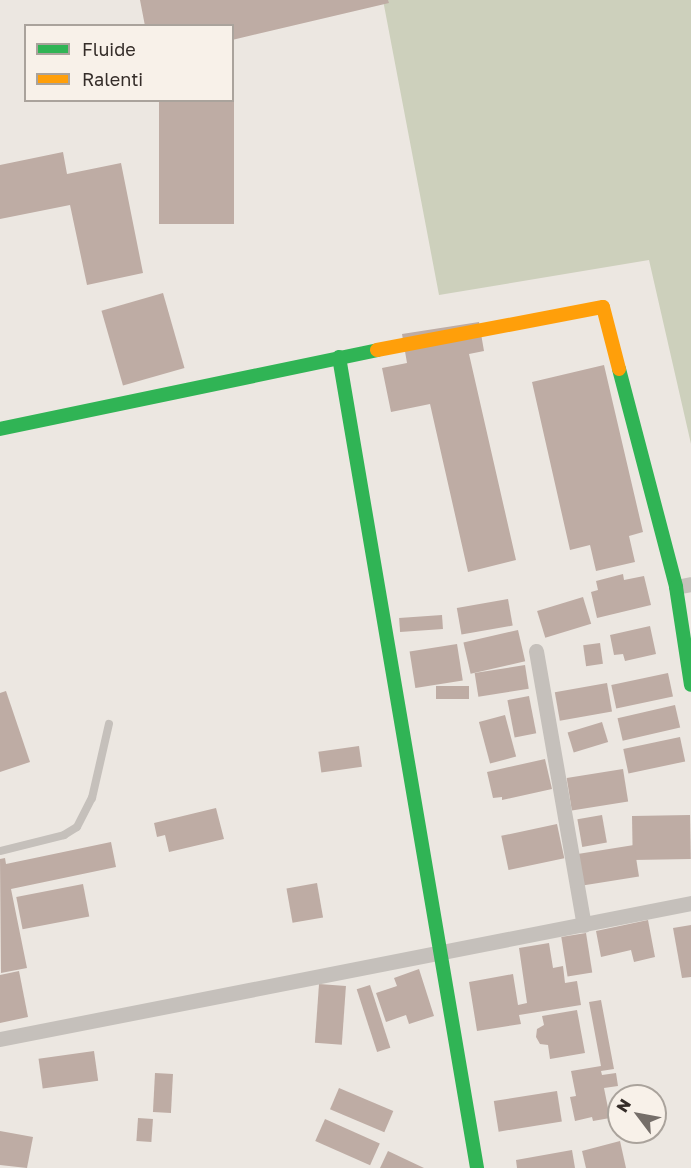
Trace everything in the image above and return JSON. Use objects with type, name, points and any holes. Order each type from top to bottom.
[{"type":"street","points":[[0,429],[339,357],[603,307],[683,585],[691,685]]},
{"type":"street","points":[[339,357],[477,1168]]},
{"type":"street","points":[[536,651],[584,925]]},
{"type":"street","points":[[0,1039],[691,903]]},
{"type":"lane","points":[[0,851],[64,835],[77,827],[92,798],[109,724]]},
{"type":"green space","points":[[383,0],[691,0],[691,444],[649,260],[439,295]]},
{"type":"building","points":[[140,0],[388,0],[389,3],[234,40],[234,24],[145,24]]},
{"type":"building","points":[[159,102],[234,102],[234,224],[159,224]]},
{"type":"building","points":[[63,152],[67,174],[121,163],[143,273],[87,285],[70,205],[0,219],[0,165]]},
{"type":"building","points":[[163,293],[184,368],[123,386],[101,311]]},
{"type":"building","points":[[479,322],[484,351],[469,354],[516,560],[468,572],[430,404],[391,412],[382,368],[407,363],[402,334]]},
{"type":"building","points":[[604,365],[643,532],[629,536],[635,562],[596,571],[590,545],[570,550],[532,382]]},
{"type":"building","points":[[623,574],[624,580],[644,576],[651,605],[597,618],[591,592],[598,590],[596,581]]},
{"type":"building","points":[[583,597],[591,624],[545,638],[537,611]]},
{"type":"building","points":[[508,599],[513,626],[461,635],[457,608]]},
{"type":"building","points":[[442,615],[443,629],[400,632],[399,618]]},
{"type":"building","points":[[650,626],[656,654],[625,661],[623,654],[614,655],[610,635]]},
{"type":"building","points":[[518,630],[525,661],[471,674],[463,643]]},
{"type":"building","points":[[600,643],[603,664],[586,666],[583,645]]},
{"type":"building","points":[[457,644],[463,681],[415,688],[410,652]]},
{"type":"building","points":[[525,665],[529,689],[478,697],[475,673]]},
{"type":"building","points":[[668,673],[673,696],[616,709],[611,685]]},
{"type":"building","points":[[607,683],[612,712],[560,721],[555,692]]},
{"type":"building","points":[[436,686],[469,686],[469,699],[436,699]]},
{"type":"building","points":[[6,691],[30,762],[0,772],[0,693]]},
{"type":"building","points":[[529,696],[536,733],[515,737],[507,700]]},
{"type":"building","points":[[675,705],[680,727],[623,741],[618,718]]},
{"type":"building","points":[[505,715],[516,757],[490,764],[479,722]]},
{"type":"building","points":[[602,722],[608,742],[574,753],[568,733]]},
{"type":"building","points":[[680,737],[685,761],[628,774],[623,749]]},
{"type":"building","points":[[359,746],[362,767],[321,773],[318,752]]},
{"type":"building","points":[[545,759],[552,789],[502,800],[502,797],[493,798],[487,772]]},
{"type":"building","points":[[623,769],[628,802],[572,811],[567,778]]},
{"type":"building","points":[[216,808],[224,839],[169,852],[165,835],[157,837],[154,823]]},
{"type":"building","points":[[602,815],[607,843],[582,847],[577,819]]},
{"type":"building","points":[[690,815],[691,859],[633,860],[632,816]]},
{"type":"building","points":[[557,824],[564,858],[509,870],[501,836]]},
{"type":"building","points":[[111,842],[116,867],[11,889],[27,968],[1,973],[0,859],[5,858],[6,864]]},
{"type":"building","points":[[634,845],[639,877],[583,886],[578,854]]},
{"type":"building","points":[[317,883],[323,917],[293,923],[286,888]]},
{"type":"building","points":[[83,884],[89,916],[23,929],[16,897]]},
{"type":"building","points":[[648,920],[655,957],[634,962],[631,950],[601,957],[596,931]]},
{"type":"building","points":[[691,925],[691,977],[682,978],[673,928]]},
{"type":"building","points":[[586,933],[592,973],[568,976],[561,937]]},
{"type":"building","points":[[549,943],[553,968],[563,966],[565,983],[577,981],[581,1005],[519,1015],[521,1024],[477,1031],[469,982],[513,974],[518,1005],[527,1003],[519,948]]},
{"type":"building","points":[[419,969],[434,1016],[409,1024],[406,1015],[386,1022],[376,993],[397,986],[394,978]]},
{"type":"building","points":[[19,971],[28,1017],[0,1023],[0,975]]},
{"type":"building","points":[[319,984],[346,986],[342,1045],[315,1043]]},
{"type":"building","points":[[370,985],[390,1048],[377,1052],[357,989]]},
{"type":"building","points":[[601,1000],[614,1069],[601,1071],[602,1075],[616,1073],[618,1084],[607,1084],[607,1088],[604,1088],[607,1119],[593,1121],[592,1117],[575,1121],[570,1097],[576,1096],[571,1071],[601,1066],[589,1002]]},
{"type":"building","points":[[577,1010],[585,1053],[550,1059],[548,1045],[540,1044],[536,1037],[537,1029],[544,1025],[542,1016]]},
{"type":"building","points":[[94,1051],[98,1081],[43,1089],[39,1059]]},
{"type":"building","points":[[155,1073],[173,1074],[171,1113],[153,1112]]},
{"type":"building","points":[[339,1088],[393,1111],[384,1132],[330,1109]]},
{"type":"building","points":[[557,1091],[562,1122],[499,1132],[494,1101]]},
{"type":"building","points":[[138,1118],[153,1119],[151,1142],[136,1141]]},
{"type":"building","points":[[325,1119],[380,1143],[370,1165],[315,1141]]},
{"type":"building","points":[[0,1131],[33,1137],[27,1168],[0,1165]]},
{"type":"building","points":[[609,1144],[621,1144],[626,1168],[586,1168],[582,1151]]},
{"type":"building","points":[[572,1150],[575,1168],[517,1168],[516,1160]]},
{"type":"building","points":[[388,1151],[424,1168],[380,1168]]},
{"type":"traffic: fast","points":[[0,429],[377,350]]},
{"type":"traffic: fast","points":[[339,357],[477,1168]]},
{"type":"traffic: fast","points":[[619,369],[676,587],[691,685]]},
{"type":"traffic: slow","points":[[377,350],[603,307],[619,369]]}]
